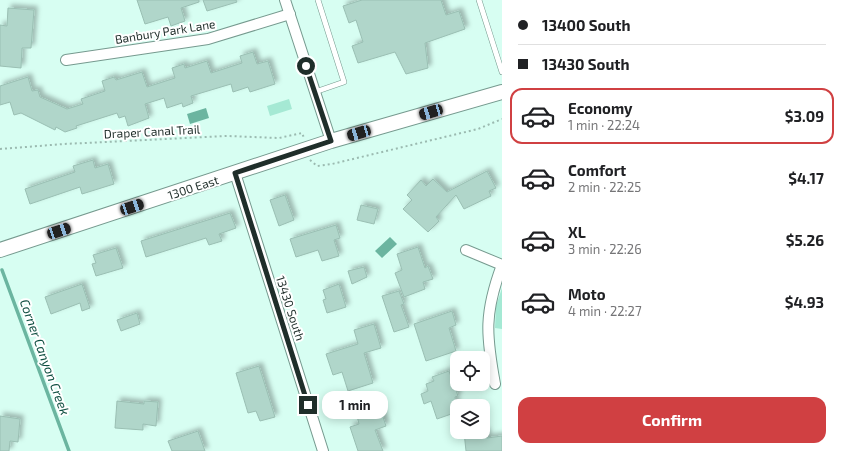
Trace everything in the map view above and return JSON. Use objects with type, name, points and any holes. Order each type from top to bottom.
[{"type":"main road","name":"1300 East","points":[[0,250],[331,141],[502,92]]},
{"type":"street","points":[[285,0],[331,141]]},
{"type":"street","name":"Banbury Park Lane","points":[[66,60],[208,39],[290,14]]},
{"type":"street","name":"13430 South","points":[[235,173],[323,451]]},
{"type":"street","points":[[466,250],[502,265],[490,299],[488,319],[491,360],[495,384]]},
{"type":"lane","points":[[315,92],[344,82],[318,0]]},
{"type":"lane","points":[[479,0],[502,72]]},
{"type":"path","points":[[310,160],[316,166],[332,164],[478,129],[502,119]]},
{"type":"path","name":"Draper Canal Trail","points":[[0,149],[64,144],[227,136],[279,138],[302,133],[303,135]]},
{"type":"shaded area","points":[[289,99],[292,109],[270,116],[267,106]]},
{"type":"shaded area","points":[[206,108],[209,118],[190,124],[187,114]]},
{"type":"shaded area","points":[[390,237],[397,244],[382,258],[375,251]]},
{"type":"shaded area","points":[[502,288],[502,329],[495,328],[496,306]]},
{"type":"building","points":[[137,0],[199,0],[199,2],[181,8],[185,21],[171,26],[168,17],[145,24]]},
{"type":"building","points":[[203,0],[236,0],[237,2],[207,11]]},
{"type":"building","points":[[362,0],[441,0],[446,15],[459,11],[465,29],[425,43],[428,68],[406,74],[395,52],[358,63],[352,46],[363,42],[356,20],[349,23],[343,6]]},
{"type":"building","points":[[8,8],[34,10],[31,48],[22,48],[21,68],[0,66],[0,25],[7,26]]},
{"type":"building","points":[[253,52],[257,64],[268,61],[275,84],[250,92],[248,87],[233,92],[231,84],[191,96],[193,103],[183,107],[182,103],[167,108],[164,98],[145,104],[149,118],[128,126],[125,116],[119,118],[117,113],[76,126],[77,128],[65,132],[56,127],[55,130],[21,113],[14,115],[10,102],[0,105],[0,86],[28,77],[32,91],[38,90],[40,97],[67,109],[83,104],[81,99],[105,91],[102,81],[114,77],[116,80],[142,72],[147,87],[175,78],[172,68],[184,64],[185,68],[207,61],[211,73],[242,63],[240,56]]},
{"type":"building","points":[[93,160],[95,168],[108,164],[114,184],[82,194],[80,187],[30,204],[25,189],[75,172],[73,166]]},
{"type":"building","points":[[487,171],[496,188],[489,191],[491,196],[464,209],[456,195],[436,217],[439,221],[428,232],[403,209],[412,200],[407,195],[421,180],[426,186],[433,179],[447,192]]},
{"type":"building","points":[[285,195],[294,220],[279,226],[270,200]]},
{"type":"building","points":[[361,205],[378,209],[374,224],[357,220]]},
{"type":"building","points":[[230,213],[236,228],[219,234],[222,241],[209,245],[206,238],[146,257],[141,241]]},
{"type":"building","points":[[336,225],[340,238],[334,240],[339,256],[322,261],[318,250],[296,257],[290,239]]},
{"type":"building","points":[[418,247],[425,268],[428,266],[433,279],[423,282],[425,289],[404,297],[395,273],[402,270],[397,254]]},
{"type":"building","points":[[116,248],[123,268],[96,276],[92,264],[96,263],[93,255]]},
{"type":"building","points":[[364,267],[367,277],[352,284],[348,271]]},
{"type":"building","points":[[82,284],[90,308],[82,311],[80,303],[51,314],[45,297]]},
{"type":"building","points":[[339,284],[346,307],[327,313],[323,300],[326,299],[323,290]]},
{"type":"building","points":[[399,291],[404,304],[401,305],[409,327],[394,332],[382,296]]},
{"type":"building","points":[[452,311],[456,325],[449,328],[456,351],[450,351],[450,353],[426,361],[414,324]]},
{"type":"building","points":[[137,313],[140,324],[121,331],[117,320]]},
{"type":"building","points":[[374,324],[381,348],[364,353],[373,383],[348,391],[342,372],[333,375],[326,354],[358,344],[354,330]]},
{"type":"building","points":[[259,366],[275,417],[260,421],[256,411],[248,413],[236,373]]},
{"type":"building","points":[[449,371],[450,391],[456,391],[458,396],[455,397],[455,399],[450,399],[450,414],[437,419],[431,401],[424,404],[421,394],[428,391],[426,384],[434,381],[432,377]]},
{"type":"building","points":[[117,401],[144,404],[144,401],[158,402],[156,426],[143,424],[143,430],[115,428]]},
{"type":"building","points":[[380,408],[386,426],[375,430],[383,451],[358,451],[350,427],[359,424],[357,416]]},
{"type":"building","points":[[0,416],[20,419],[18,442],[10,441],[9,451],[0,451]]},
{"type":"building","points":[[198,431],[205,451],[172,451],[168,441]]},
{"type":"building","points":[[502,436],[502,451],[466,451],[465,439],[490,439],[490,438]]},
{"type":"waterway","name":"Corner Canyon Creek","points":[[2,270],[69,451]]},
{"type":"route","points":[[306,66],[331,141],[235,173],[308,405]]}]
